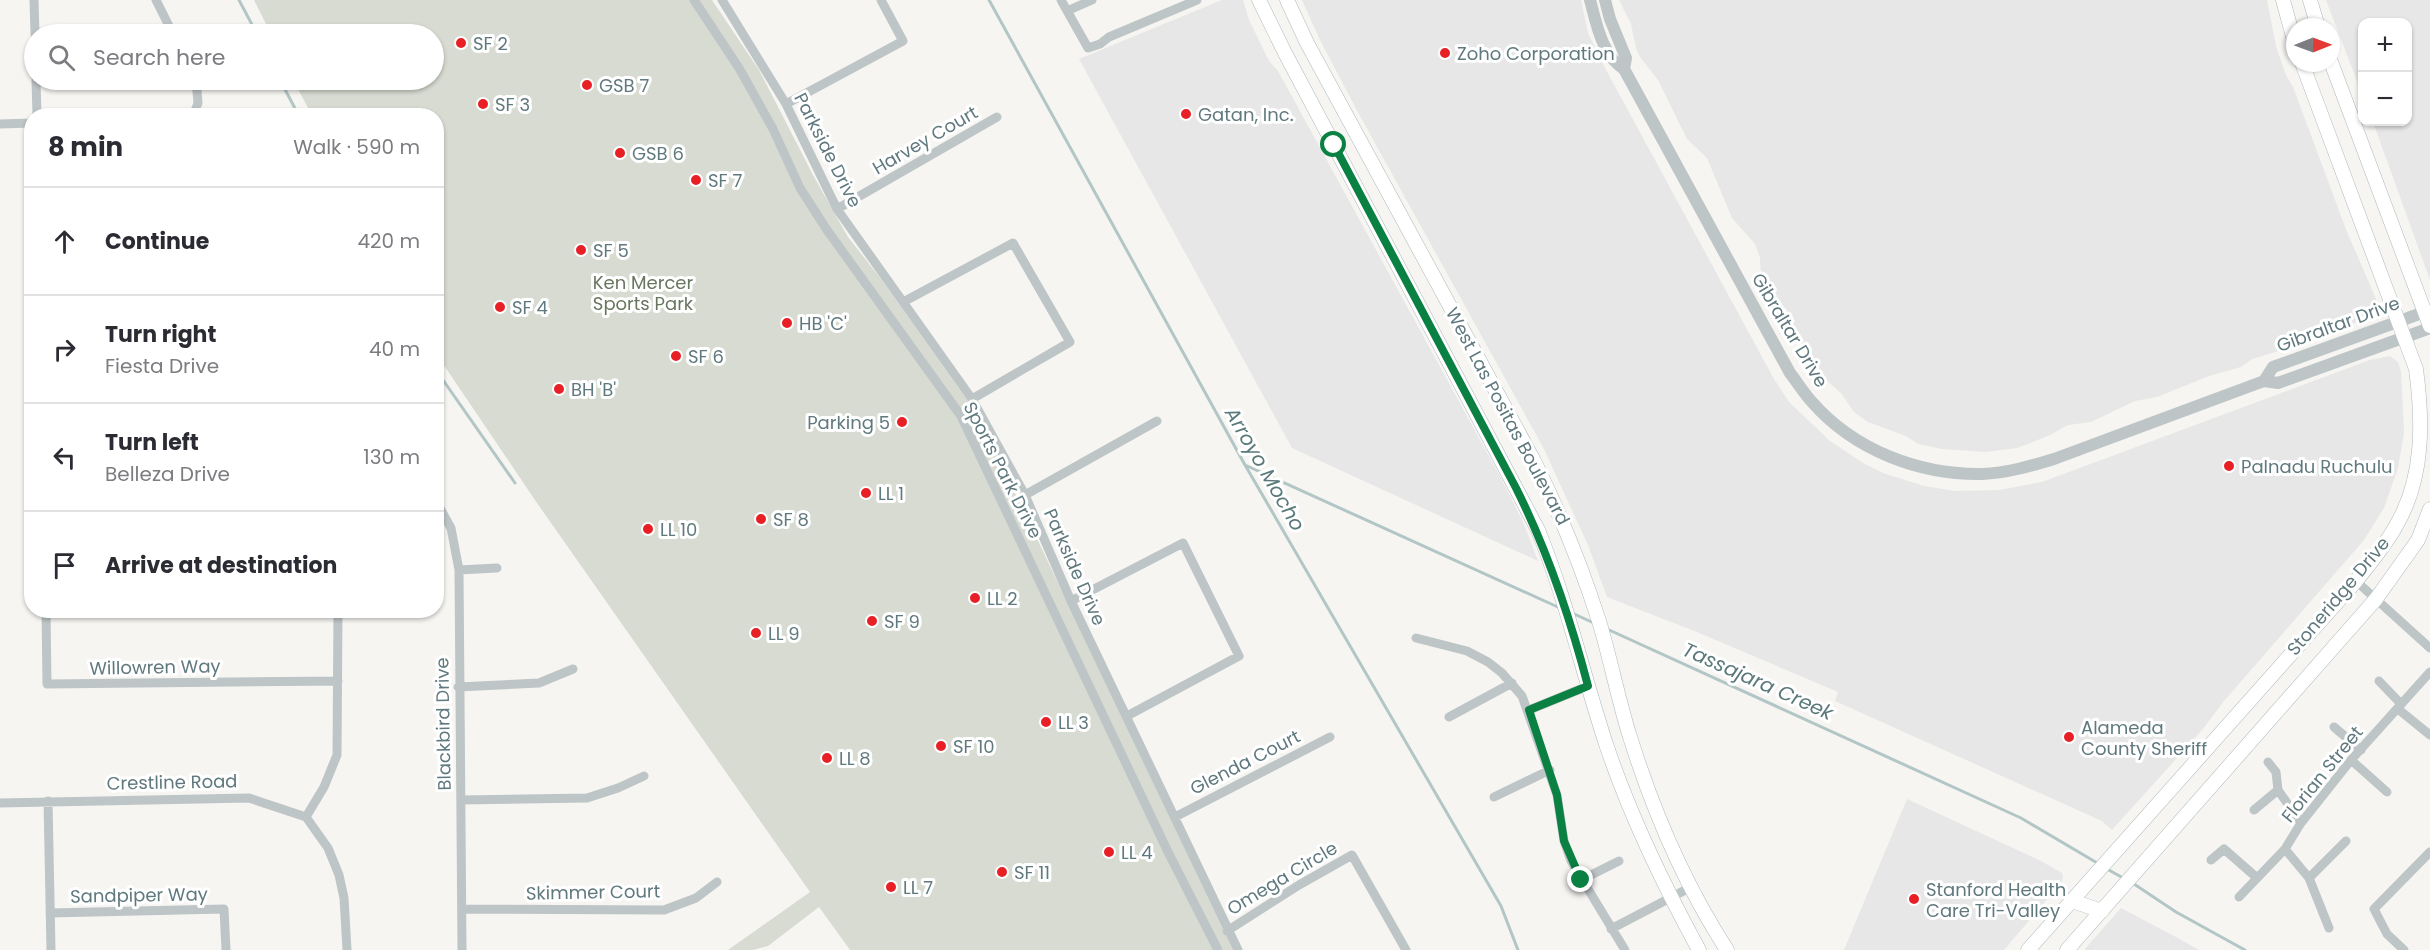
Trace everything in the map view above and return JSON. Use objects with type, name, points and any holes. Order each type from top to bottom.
[{"type":"main road","name":"West Las Positas Boulevard","points":[[1259,0],[1541,538],[1564,599],[1588,686],[1632,818],[1670,897],[1699,950]]},
{"type":"main road","name":"West Las Positas Boulevard","points":[[1287,0],[1307,43],[1534,461],[1572,540],[1599,622],[1631,740],[1656,810],[1673,850],[1727,950]]},
{"type":"main road","points":[[2283,0],[2288,18]]},
{"type":"main road","points":[[2310,0],[2315,18]]},
{"type":"main road","name":"Stoneridge Drive","points":[[2029,949],[2356,581],[2398,523],[2412,487],[2421,444],[2421,409],[2416,369],[2305,72]]},
{"type":"main road","points":[[2335,72],[2427,310],[2430,327]]},
{"type":"main road","name":"Stoneridge Drive","points":[[2067,950],[2376,599],[2418,540],[2430,509]]},
{"type":"main road","points":[[2072,901],[2102,911]]},
{"type":"street","points":[[34,0],[35,24]]},
{"type":"street","points":[[156,0],[168,24]]},
{"type":"street","name":"Sports Park Drive","points":[[694,0],[740,68],[773,129],[800,188],[827,230],[961,416],[1168,852],[1218,950]]},
{"type":"street","name":"Parkside Drive","points":[[722,0],[786,104],[837,208],[905,301],[972,399],[1025,495],[1071,600],[1238,950]]},
{"type":"street","points":[[786,104],[903,41],[881,0]]},
{"type":"street","points":[[1061,0],[1088,48],[1197,0]]},
{"type":"street","points":[[1067,11],[1092,0]]},
{"type":"street","name":"Gibraltar Drive","points":[[1590,0],[1608,53],[1615,64],[1624,69],[1790,373],[1812,402],[1827,417],[1858,440],[1891,457],[1919,467],[1945,472],[1984,474],[2020,469],[2054,459],[2264,381],[2278,383],[2430,327]]},
{"type":"street","name":"Gibraltar Drive","points":[[1605,0],[1626,58],[1624,69]]},
{"type":"street","points":[[36,90],[37,108]]},
{"type":"street","points":[[196,108],[197,90]]},
{"type":"street","name":"Harvey Court","points":[[837,208],[997,117]]},
{"type":"street","points":[[0,124],[24,123]]},
{"type":"street","points":[[905,301],[1013,243],[1070,342],[972,399]]},
{"type":"street","name":"Gibraltar Drive","points":[[2264,381],[2272,368],[2427,310]]},
{"type":"street","points":[[1025,495],[1158,421]]},
{"type":"street","name":"Blackbird Drive","points":[[444,515],[451,528],[459,570],[458,687],[462,950]]},
{"type":"street","points":[[1071,600],[1183,543],[1239,656],[1127,716]]},
{"type":"street","points":[[459,570],[497,568]]},
{"type":"street","points":[[2356,581],[2430,648]]},
{"type":"street","name":"Willowren Way","points":[[46,618],[47,684],[338,681]]},
{"type":"street","points":[[338,618],[337,755],[324,787],[306,817],[328,849],[339,875],[344,898],[346,950]]},
{"type":"street","points":[[1416,638],[1467,651],[1488,662],[1512,683],[1522,696],[1550,770],[1557,795],[1564,841],[1581,880],[1625,950]]},
{"type":"street","points":[[458,687],[539,683],[573,669]]},
{"type":"street","name":"Florian Street","points":[[2239,897],[2285,849],[2301,823],[2351,760],[2430,672]]},
{"type":"street","points":[[2379,681],[2399,706],[2430,735]]},
{"type":"street","points":[[1449,717],[1512,683]]},
{"type":"street","points":[[1529,710],[1588,686]]},
{"type":"street","points":[[2334,727],[2361,750]]},
{"type":"street","name":"Glenda Court","points":[[1175,817],[1330,736]]},
{"type":"street","points":[[2351,760],[2387,792]]},
{"type":"street","points":[[2268,762],[2276,772],[2278,790],[2301,823]]},
{"type":"street","points":[[1494,797],[1550,770]]},
{"type":"street","points":[[461,800],[587,798],[618,788],[644,776]]},
{"type":"street","points":[[2254,810],[2278,790]]},
{"type":"street","name":"Crestline Road","points":[[0,803],[249,798],[306,817]]},
{"type":"street","points":[[48,801],[51,950]]},
{"type":"street","points":[[2309,878],[2346,841]]},
{"type":"street","points":[[2211,860],[2224,849],[2256,877]]},
{"type":"street","points":[[2285,849],[2309,878],[2329,928]]},
{"type":"street","points":[[2403,949],[2387,934],[2374,909],[2430,852]]},
{"type":"street","name":"Omega Circle","points":[[1227,931],[1299,885],[1352,855],[1406,950]]},
{"type":"street","points":[[1581,880],[1619,861]]},
{"type":"street","name":"Skimmer Court","points":[[462,909],[664,910],[696,898],[717,882]]},
{"type":"street","points":[[1611,929],[1692,887]]},
{"type":"street","name":"Sandpiper Way","points":[[50,913],[224,909],[226,950]]},
{"type":"shaded area","points":[[1222,0],[1243,0],[1249,20],[1269,61],[1278,71],[1502,480],[1523,522],[1538,561],[1292,448],[1079,59]]},
{"type":"shaded area","points":[[1302,0],[1581,0],[1588,33],[1605,68],[1774,379],[1789,402],[1830,441],[1883,473],[1924,486],[1955,491],[1999,490],[2042,482],[2370,360],[2390,356],[2398,362],[2401,372],[2404,433],[2398,468],[2384,508],[2364,540],[2224,701],[2203,729],[2112,830],[2102,821],[1835,701],[1838,692],[1697,632],[1607,597],[1588,545],[1543,447],[1360,116]]},
{"type":"shaded area","points":[[1619,0],[2267,0],[2276,46],[2286,75],[2293,87],[2347,232],[2376,299],[2377,307],[2369,318],[2360,322],[2330,327],[2299,345],[2252,359],[2241,367],[2209,376],[2157,397],[2135,401],[2091,422],[2068,425],[2048,436],[2017,448],[1985,452],[1942,449],[1918,444],[1906,436],[1868,422],[1854,412],[1841,393],[1816,371],[1797,336],[1787,310],[1769,289],[1761,274],[1760,258],[1755,244],[1732,218],[1707,158],[1687,139],[1658,80],[1640,57],[1631,24]]},
{"type":"shaded area","points":[[2326,0],[2430,0],[2430,280],[2374,126],[2412,126],[2412,18],[2358,18],[2358,84],[2340,37],[2340,18],[2333,18]]},
{"type":"shaded area","points":[[1907,799],[2062,873],[2061,883],[2004,950],[1844,950]]},
{"type":"shaded area","points":[[2121,908],[2174,936],[2199,950],[2084,950]]},
{"type":"green space","name":"Ken Mercer Sports Park","points":[[254,0],[712,0],[759,70],[848,237],[881,279],[970,404],[989,438],[1233,950],[850,950],[819,907],[768,946],[753,950],[728,950],[810,892],[537,503],[444,365],[444,108],[308,108],[298,90],[444,90],[444,24],[266,24]]},
{"type":"waterway","points":[[239,0],[252,24]]},
{"type":"waterway","name":"Arroyo Mocho","points":[[989,0],[1245,465],[1501,906],[1518,950]]},
{"type":"waterway","points":[[285,90],[295,108]]},
{"type":"waterway","points":[[444,381],[515,483]]},
{"type":"waterway","name":"Tassajara Creek","points":[[1245,465],[1560,608]]},
{"type":"waterway","name":"Tassajara Creek","points":[[1572,613],[1596,624]]},
{"type":"waterway","name":"Tassajara Creek","points":[[1607,629],[2021,818],[2099,864]]},
{"type":"waterway","name":"Tassajara Creek","points":[[2107,869],[2125,879]]},
{"type":"waterway","name":"Tassajara Creek","points":[[2131,882],[2176,912],[2245,950]]},
{"type":"place","name":"SF 2","points":[[461,43]]},
{"type":"place","name":"Zoho Corporation","points":[[1445,53]]},
{"type":"place","name":"GSB 7","points":[[587,85]]},
{"type":"place","name":"SF 3","points":[[483,104]]},
{"type":"place","name":"Gatan, Inc.","points":[[1186,114]]},
{"type":"place","name":"GSB 6","points":[[620,153]]},
{"type":"place","name":"SF 7","points":[[696,180]]},
{"type":"place","name":"SF 5","points":[[581,250]]},
{"type":"place","name":"SF 4","points":[[500,307]]},
{"type":"place","name":"HB 'C'","points":[[787,323]]},
{"type":"place","name":"SF 6","points":[[676,356]]},
{"type":"place","name":"BH 'B'","points":[[559,389]]},
{"type":"place","name":"Parking 5","points":[[902,422]]},
{"type":"place","name":"Palnadu Ruchulu","points":[[2229,466]]},
{"type":"place","name":"LL 1","points":[[866,493]]},
{"type":"place","name":"SF 8","points":[[761,519]]},
{"type":"place","name":"LL 10","points":[[648,529]]},
{"type":"place","name":"LL 2","points":[[975,598]]},
{"type":"place","name":"SF 9","points":[[872,621]]},
{"type":"place","name":"LL 9","points":[[756,633]]},
{"type":"place","name":"LL 3","points":[[1046,722]]},
{"type":"place","name":"Alameda County Sheriff","points":[[2069,737]]},
{"type":"place","name":"SF 10","points":[[941,746]]},
{"type":"place","name":"LL 8","points":[[827,758]]},
{"type":"place","name":"LL 4","points":[[1109,852]]},
{"type":"place","name":"SF 11","points":[[1002,872]]},
{"type":"place","name":"LL 7","points":[[891,887]]},
{"type":"place","name":"Stanford Health Care Tri-Valley","points":[[1914,899]]},
{"type":"route","points":[[1334,145],[1538,530],[1564,599],[1588,686],[1529,710],[1557,795],[1564,841],[1581,880]]}]
